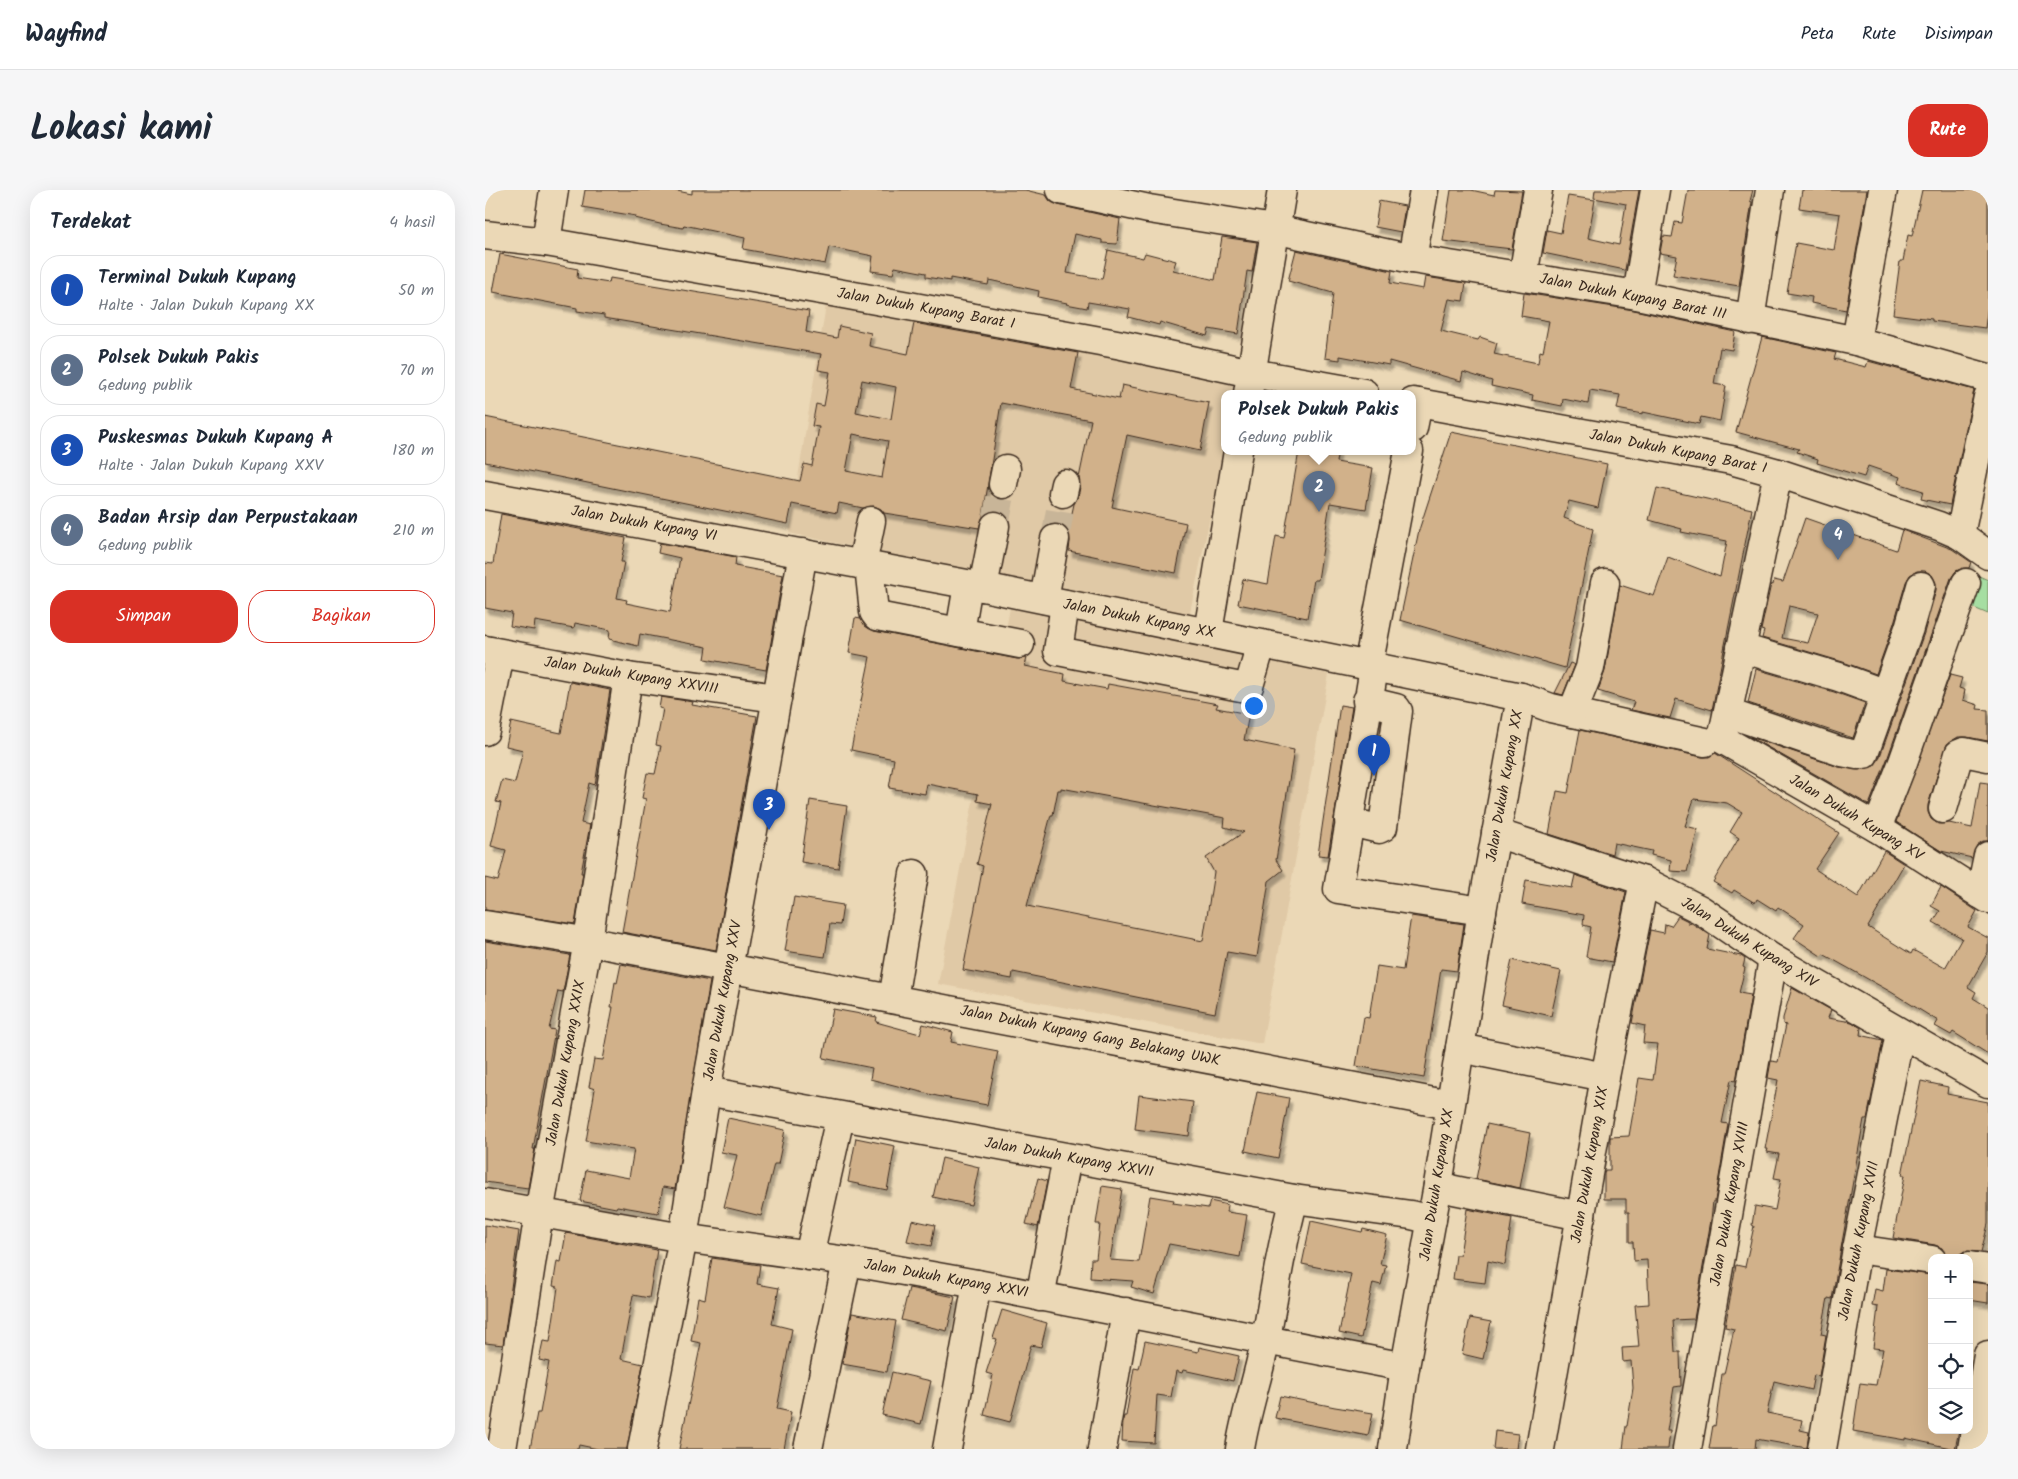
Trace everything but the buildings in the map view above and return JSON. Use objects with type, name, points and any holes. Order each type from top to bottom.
[{"type":"street","points":[[546,242],[554,190]]},
{"type":"street","name":"Jalan Dukuh Kupang Barat III","points":[[1061,190],[1151,200],[1274,230],[1412,259],[1637,296],[1856,341],[1988,378]]},
{"type":"street","points":[[1249,383],[1281,190]]},
{"type":"street","points":[[1412,259],[1425,190]]},
{"type":"street","points":[[1523,276],[1538,190]]},
{"type":"street","points":[[1637,296],[1655,190]]},
{"type":"street","points":[[1750,320],[1771,190]]},
{"type":"street","points":[[1856,341],[1883,190]]},
{"type":"street","name":"Jalan Dukuh Kupang Barat I","points":[[485,235],[546,242],[1122,345],[1249,383],[1330,390]]},
{"type":"street","points":[[1960,535],[1988,397]]},
{"type":"street","name":"Jalan Dukuh Kupang Barat I","points":[[1416,411],[1731,460],[1778,473],[1939,526],[1960,535],[1988,555]]},
{"type":"street","points":[[1208,632],[1237,455]]},
{"type":"street","points":[[1408,455],[1371,667],[1350,822],[1338,888],[1482,911]]},
{"type":"street","points":[[1713,740],[1728,713],[1778,473]]},
{"type":"street","name":"Jalan Dukuh Kupang VI","points":[[485,495],[803,553]]},
{"type":"street","points":[[871,521],[865,565],[877,616],[1020,644]]},
{"type":"street","points":[[960,632],[995,526]]},
{"type":"street","points":[[1055,539],[1054,602],[1058,651],[1243,688],[1249,686],[1261,645]]},
{"type":"street","name":"Jalan Dukuh Kupang XX","points":[[803,553],[1208,632],[1261,645],[1521,697],[1482,911],[1438,1185],[1405,1367],[1393,1449]]},
{"type":"street","name":"Jalan Dukuh Kupang XXV","points":[[642,1449],[683,1238],[706,1091],[803,553]]},
{"type":"street","points":[[1573,713],[1590,668],[1605,583]]},
{"type":"street","points":[[1877,828],[1903,762],[1966,583]]},
{"type":"street","points":[[1728,713],[1842,752],[1864,754],[1909,628],[1921,586]]},
{"type":"street","points":[[1741,648],[1839,677],[1885,694]]},
{"type":"street","points":[[485,731],[493,652]]},
{"type":"street","name":"Jalan Dukuh Kupang XXVIII","points":[[493,652],[629,677],[777,698]]},
{"type":"street","name":"Jalan Dukuh Kupang XXIX","points":[[502,1449],[539,1213],[588,942],[629,677]]},
{"type":"street","name":"Jalan Dukuh Kupang XV","points":[[1521,697],[1551,708],[1573,713],[1713,740],[1877,828],[1984,896]]},
{"type":"street","points":[[1943,809],[1959,754],[1964,752],[1988,757]]},
{"type":"street","name":"Jalan Dukuh Kupang XIV","points":[[1497,833],[1644,881],[1701,910],[1773,959],[1988,1083]]},
{"type":"street","points":[[1984,896],[1988,856]]},
{"type":"street","points":[[893,999],[914,874]]},
{"type":"street","name":"Jalan Dukuh Kupang XIX","points":[[1540,1449],[1605,1077],[1644,881]]},
{"type":"street","name":"Jalan Dukuh Kupang Gang Belakang UWK","points":[[485,925],[729,968],[1450,1105]]},
{"type":"street","name":"Jalan Dukuh Kupang XVIII","points":[[1687,1449],[1773,959]]},
{"type":"street","name":"Jalan Dukuh Kupang XVII","points":[[1822,1449],[1857,1249],[1900,1033]]},
{"type":"street","points":[[1460,1048],[1605,1077]]},
{"type":"street","name":"Jalan Dukuh Kupang XXVII","points":[[706,1091],[1294,1199],[1411,1215],[1432,1220]]},
{"type":"street","points":[[809,1256],[840,1117]]},
{"type":"street","points":[[1041,1297],[1067,1158]]},
{"type":"street","points":[[1438,1185],[1581,1216]]},
{"type":"street","points":[[1240,1449],[1244,1424],[1266,1339],[1285,1229],[1294,1199]]},
{"type":"street","name":"Jalan Dukuh Kupang XXVI","points":[[485,1203],[683,1238],[847,1261],[977,1284],[1405,1367]]},
{"type":"street","points":[[1857,1249],[1928,1259]]},
{"type":"street","points":[[808,1449],[847,1261]]},
{"type":"street","points":[[1973,1267],[1988,1269]]},
{"type":"street","points":[[947,1449],[977,1284]]},
{"type":"street","points":[[1102,1449],[1126,1312]]},
{"type":"street","points":[[1972,1449],[1988,1355]]},
{"type":"shaded area","points":[[827,299],[1240,378],[1238,390],[1221,390],[1221,455],[1223,455],[1184,640],[1329,674],[1262,1044],[938,984],[1015,582],[789,533]]},
{"type":"green space","points":[[1979,576],[1988,580],[1988,614],[1967,605]]},
{"type":"tunnel","points":[[995,526],[1003,484]]},
{"type":"tunnel","points":[[1055,539],[1063,493]]},
{"type":"place","name":"Polsek Dukuh Pakis","points":[[1319,512]]},
{"type":"place","name":"Badan Arsip dan Perpustakaan","points":[[1838,560]]},
{"type":"place","name":"Terminal Dukuh Kupang","points":[[1374,776]]},
{"type":"place","name":"Puskesmas Dukuh Kupang A","points":[[769,830]]}]
